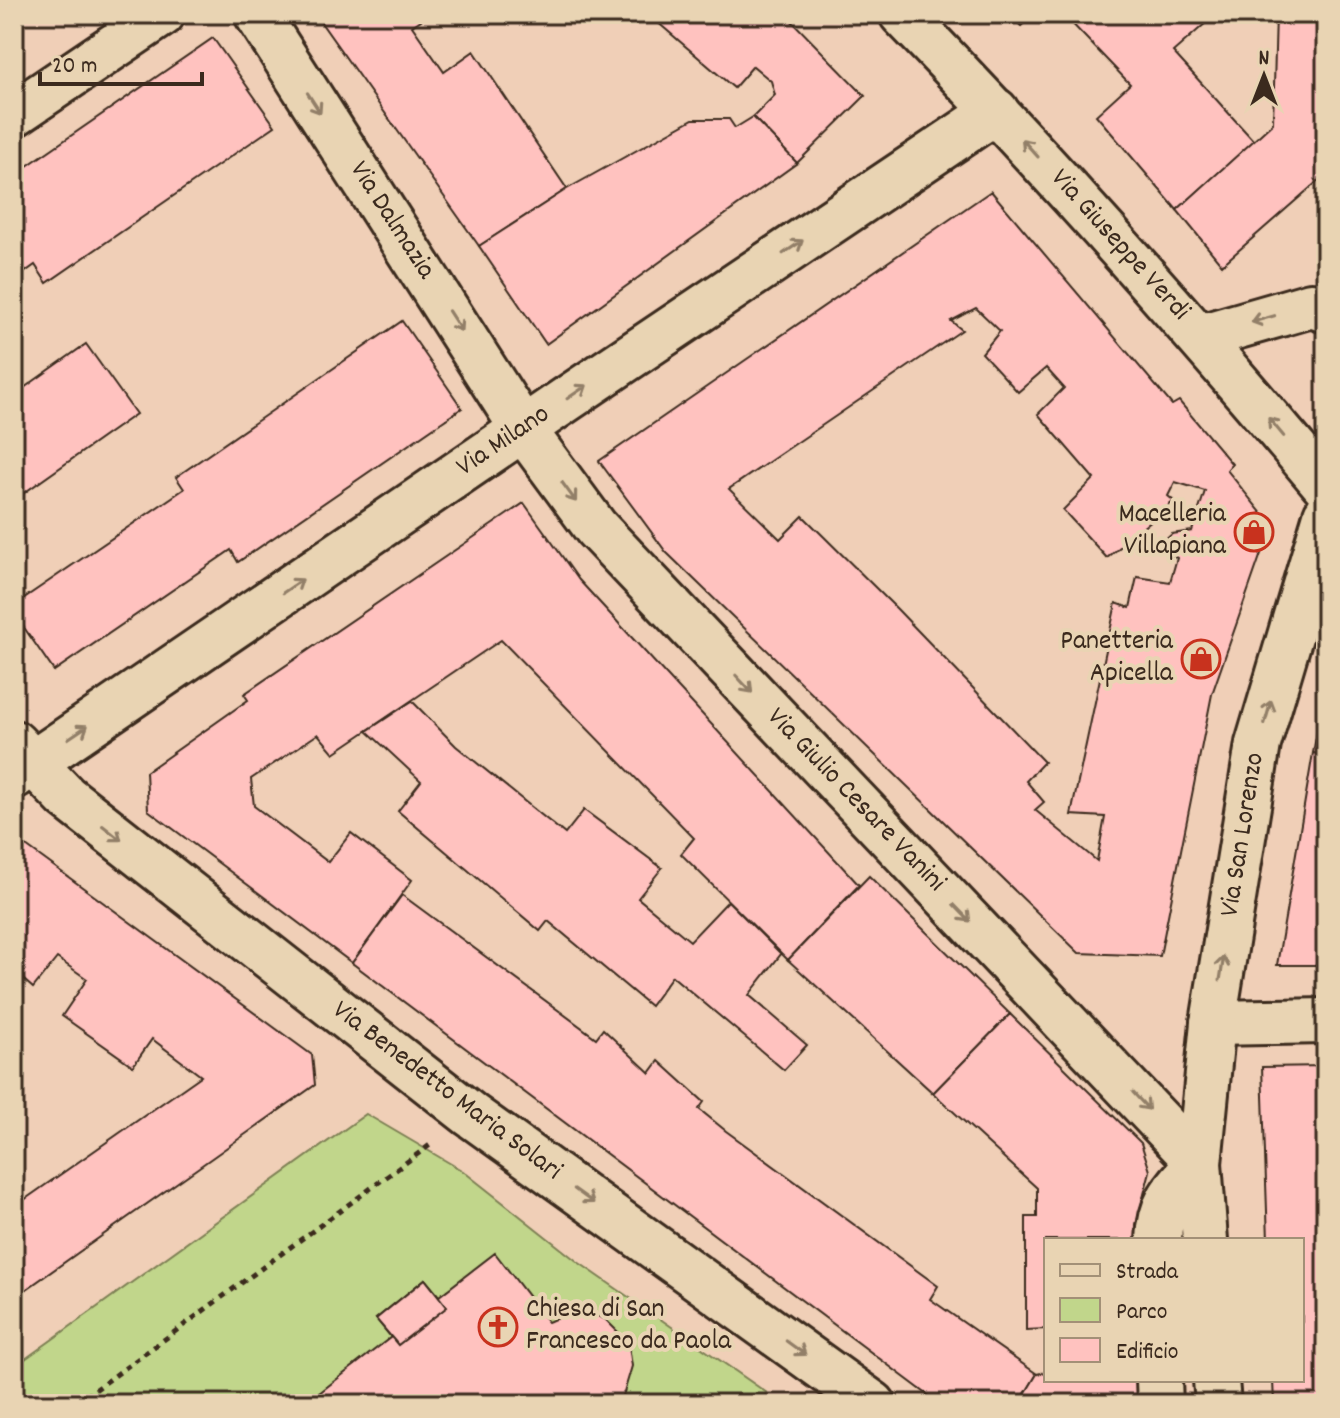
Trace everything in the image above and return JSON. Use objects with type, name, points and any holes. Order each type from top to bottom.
[{"type":"street","points":[[14,114],[162,14]]},
{"type":"street","name":"Via Dalmazia","points":[[257,14],[523,429]]},
{"type":"street","name":"Via Giuseppe Verdi","points":[[902,14],[996,111],[1200,337],[1326,486]]},
{"type":"street","name":"Via Milano","points":[[20,761],[523,429],[996,111]]},
{"type":"street","points":[[1200,337],[1311,305],[1326,310]]},
{"type":"street","name":"Via Giulio Cesare Vanini","points":[[523,429],[596,528],[1199,1163]]},
{"type":"street","name":"Via San Lorenzo","points":[[1205,1238],[1199,1163],[1213,1023],[1258,744],[1326,515]]},
{"type":"street","name":"Via Benedetto Maria Solari","points":[[20,761],[471,1115],[873,1404]]},
{"type":"street","points":[[1213,1023],[1326,1021]]},
{"type":"street","points":[[1159,1238],[1159,1222],[1168,1197],[1199,1163]]},
{"type":"street","points":[[1159,1382],[1160,1404]]},
{"type":"street","points":[[1216,1382],[1218,1404]]},
{"type":"path","points":[[76,1404],[471,1115]]},
{"type":"green space","points":[[366,1114],[463,1171],[578,1262],[767,1393],[759,1404],[14,1404],[14,1367]]},
{"type":"building","points":[[315,14],[430,14],[412,26],[444,72],[474,51],[567,189],[479,246]]},
{"type":"building","points":[[648,14],[785,14],[865,96],[797,163],[753,117],[775,95],[771,81],[753,66],[734,88]]},
{"type":"building","points":[[1009,14],[1034,14],[1021,26]]},
{"type":"building","points":[[1063,14],[1216,14],[1173,52],[1254,141],[1177,210],[1096,115],[1130,84]]},
{"type":"building","points":[[1276,14],[1326,14],[1326,174],[1222,265],[1177,210],[1273,123]]},
{"type":"building","points":[[213,38],[275,126],[47,283],[35,265],[14,280],[14,175]]},
{"type":"building","points":[[753,117],[797,163],[546,344],[479,246],[567,189],[693,119],[729,119],[735,128]]},
{"type":"building","points":[[991,191],[1172,405],[1179,401],[1232,464],[1227,470],[1271,525],[1212,694],[1160,956],[1079,953],[666,552],[599,461]],"holes":[[[976,308],[1000,331],[982,353],[1018,392],[1046,368],[1064,388],[1038,414],[1094,479],[1063,510],[1107,558],[1174,501],[1168,496],[1175,482],[1205,491],[1192,531],[1172,534],[1162,543],[1166,552],[1177,558],[1170,582],[1137,577],[1130,608],[1116,603],[1071,815],[1105,817],[1097,861],[1035,810],[1044,802],[1026,781],[1044,762],[897,609],[803,516],[780,539],[729,489],[962,330],[951,321]]]},
{"type":"building","points":[[402,321],[462,408],[238,562],[231,550],[54,671],[14,613],[14,605],[184,489],[176,477]]},
{"type":"building","points":[[86,344],[136,414],[14,500],[14,395]]},
{"type":"building","points":[[524,503],[579,580],[859,885],[788,960],[681,854],[694,838],[501,640],[334,753],[318,734],[251,779],[254,806],[328,862],[351,833],[412,880],[352,963],[148,810],[146,772],[248,700],[244,694]]},
{"type":"building","points":[[1326,685],[1326,756],[1313,753]]},
{"type":"building","points":[[412,701],[456,746],[565,834],[584,810],[662,868],[638,898],[690,941],[728,901],[781,954],[749,995],[807,1045],[784,1070],[672,976],[650,1006],[548,921],[540,931],[398,811],[421,781],[367,731]]},
{"type":"building","points":[[1313,753],[1326,756],[1326,965],[1277,965]]},
{"type":"building","points":[[26,846],[312,1055],[315,1085],[14,1298],[14,1207],[201,1076],[152,1039],[133,1066],[62,1016],[87,979],[57,958],[33,988],[16,973],[14,855]]},
{"type":"building","points":[[869,876],[1010,1014],[933,1093],[788,960]]},
{"type":"building","points":[[402,895],[596,1038],[603,1029],[650,1073],[659,1061],[704,1102],[699,1109],[726,1131],[938,1286],[930,1299],[1037,1374],[1019,1404],[940,1404],[352,963]]},
{"type":"building","points":[[1010,1014],[1141,1143],[1150,1171],[1136,1225],[1137,1238],[1044,1238],[1044,1329],[1026,1330],[1026,1217],[1037,1217],[1037,1188],[933,1093]]},
{"type":"building","points":[[1326,1066],[1326,1404],[1274,1404],[1273,1382],[1304,1382],[1304,1238],[1268,1238],[1262,1067]]},
{"type":"building","name":"Chiesa di San Francesco da Paola","points":[[495,1253],[548,1322],[571,1312],[590,1313],[605,1319],[618,1332],[629,1346],[632,1366],[623,1396],[613,1404],[305,1404],[391,1337],[376,1319],[425,1279],[439,1296]]},
{"type":"building","points":[[425,1279],[447,1307],[398,1345],[376,1319]]},
{"type":"building","points":[[1044,1372],[1044,1382],[1144,1382],[1145,1404],[1019,1404],[1037,1374]]},
{"type":"place","name":"Macelleria Villapiana","points":[[1254,532]]},
{"type":"place","name":"Panetteria Apicella","points":[[1201,659]]},
{"type":"place","name":"Chiesa di San Francesco da Paola","points":[[498,1327]]}]
